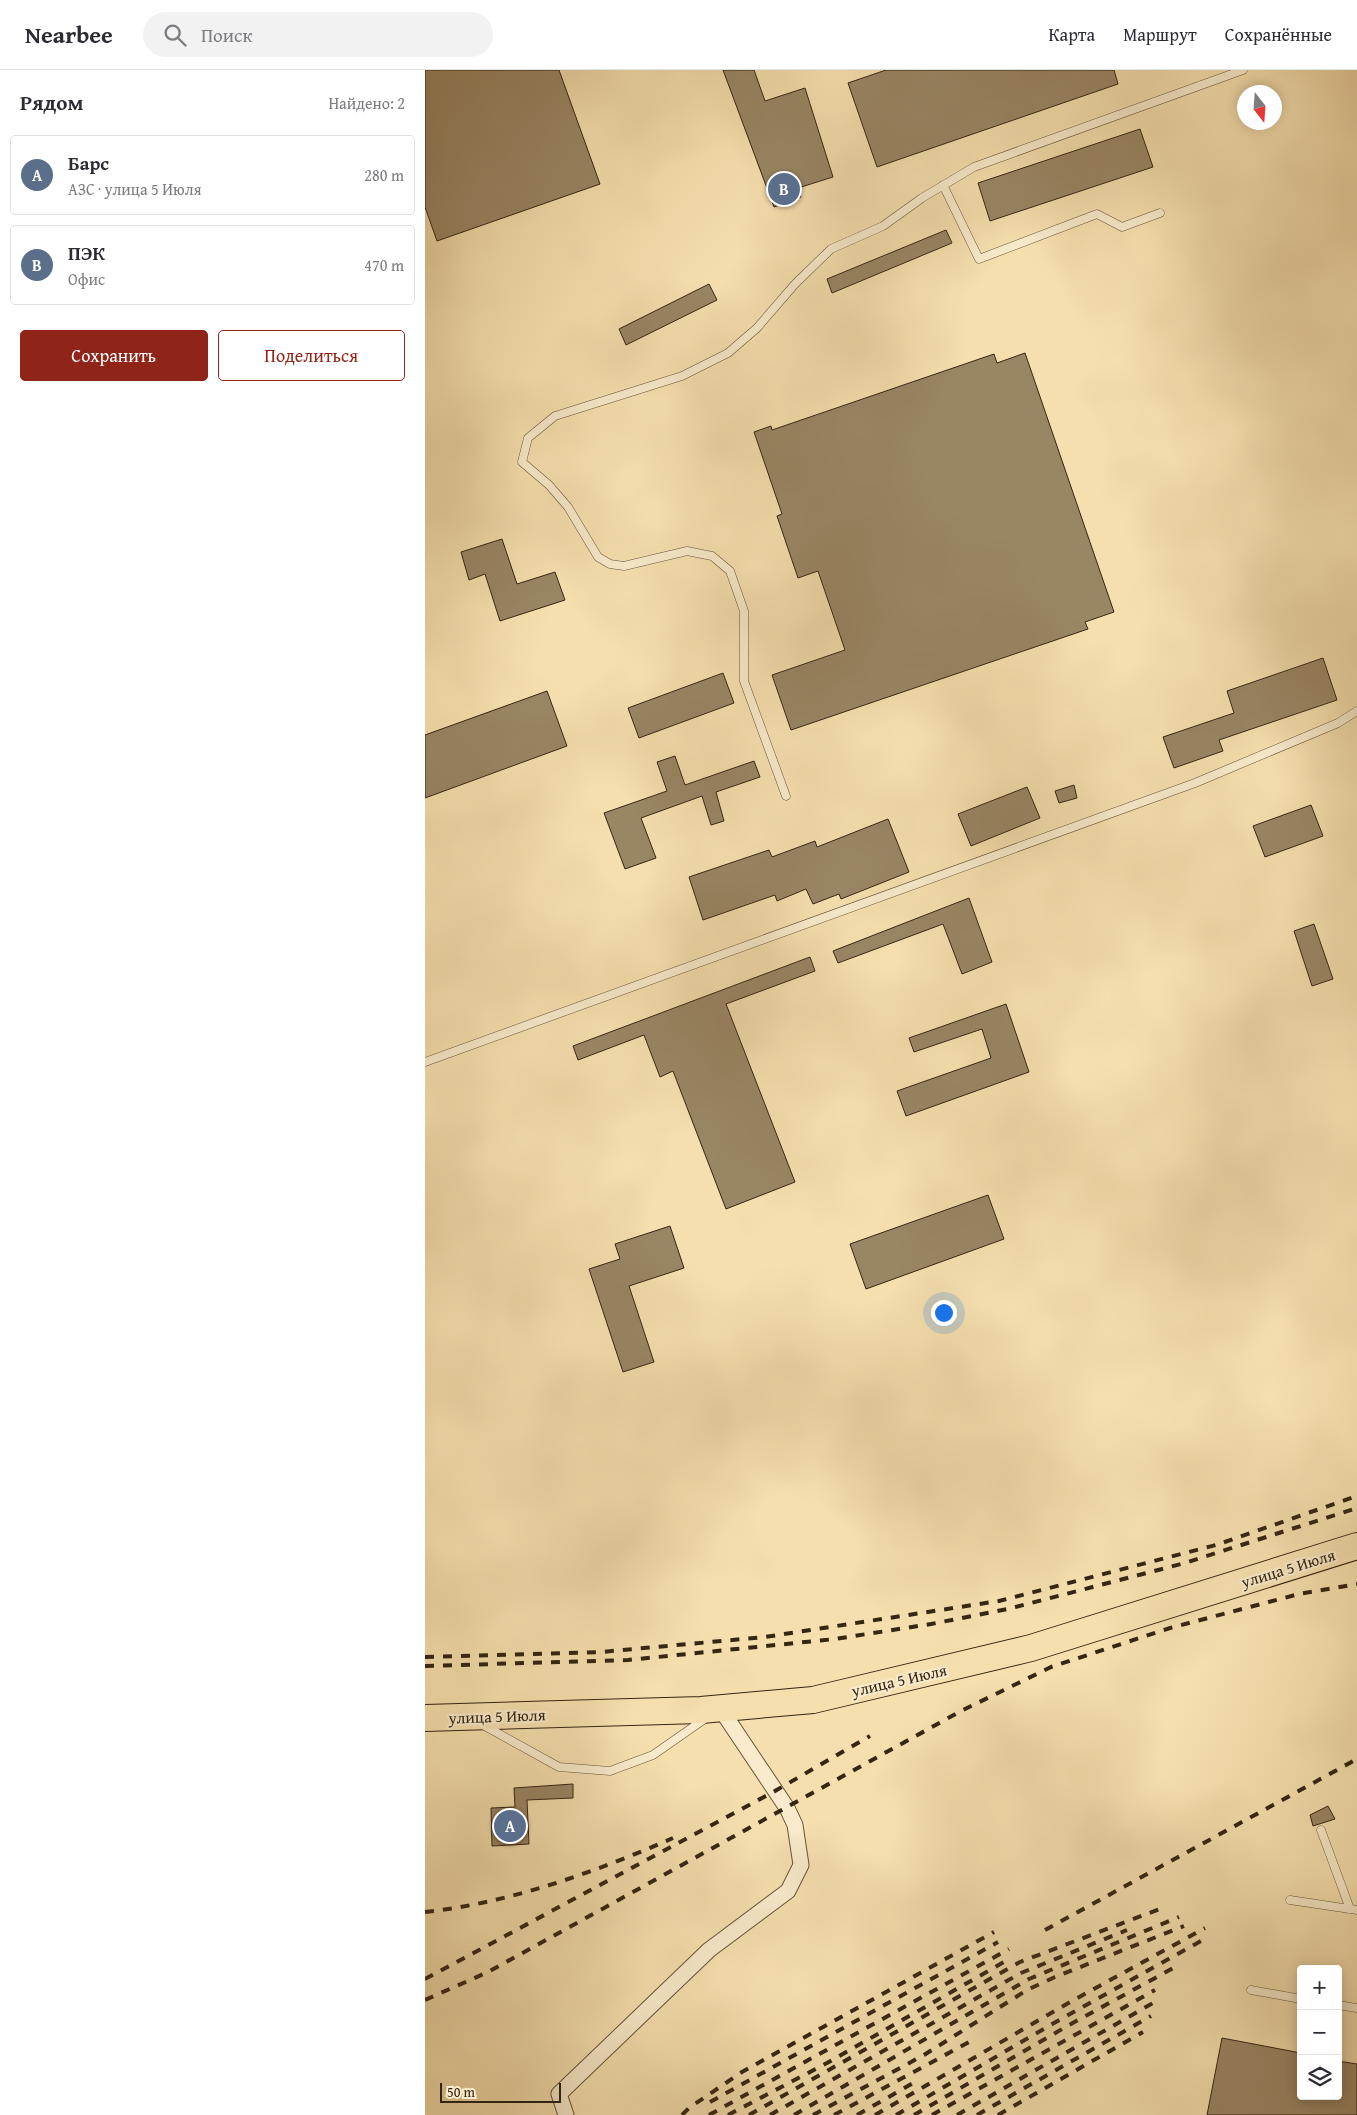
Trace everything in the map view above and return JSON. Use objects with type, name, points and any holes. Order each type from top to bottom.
[{"type":"highway","name":"улица 5 Июля","points":[[425,1718],[720,1708],[813,1700],[1031,1648],[1357,1546]]},
{"type":"street","points":[[566,2115],[559,2094],[709,1950],[788,1891],[801,1865],[795,1825],[787,1808],[720,1708]]},
{"type":"lane","points":[[786,796],[744,681],[744,611],[730,572],[711,556],[687,551],[624,566],[610,564],[598,557],[568,507],[549,486],[522,462],[528,438],[555,416],[683,376],[728,353],[757,328],[795,284],[831,249],[883,226],[973,167],[1243,70]]},
{"type":"lane","points":[[943,185],[979,259],[1097,214],[1122,227],[1160,213]]},
{"type":"lane","points":[[425,1062],[1195,783],[1338,723],[1357,712]]},
{"type":"lane","points":[[469,1716],[559,1767],[610,1771],[653,1755],[720,1708]]},
{"type":"lane","points":[[1321,1830],[1353,1910]]},
{"type":"lane","points":[[1289,1900],[1353,1910]]},
{"type":"lane","points":[[1251,1990],[1297,1997]]},
{"type":"lane","points":[[1342,2006],[1357,2008]]},
{"type":"building","points":[[425,70],[559,70],[600,184],[437,241],[425,207]]},
{"type":"building","points":[[723,70],[754,70],[765,101],[805,88],[833,177],[798,188],[801,197],[774,207]]},
{"type":"building","points":[[886,70],[1114,70],[1118,84],[877,167],[848,83]]},
{"type":"building","points":[[1140,129],[1153,167],[990,221],[978,183]]},
{"type":"building","points":[[946,230],[952,243],[832,293],[827,279]]},
{"type":"building","points":[[709,284],[717,300],[626,345],[619,329]]},
{"type":"building","points":[[1025,353],[1114,612],[1085,622],[1088,629],[791,730],[772,675],[845,650],[818,571],[798,578],[777,516],[782,514],[754,432],[771,426],[772,430],[994,354],[997,363]]},
{"type":"building","points":[[502,539],[517,584],[555,572],[565,600],[500,621],[485,574],[469,580],[461,552]]},
{"type":"building","points":[[1323,658],[1337,700],[1219,740],[1223,751],[1174,768],[1163,737],[1234,713],[1227,691]]},
{"type":"building","points":[[723,673],[734,703],[639,738],[628,708]]},
{"type":"building","points":[[547,691],[567,746],[425,798],[425,735]]},
{"type":"building","points":[[675,756],[685,785],[754,761],[760,777],[716,792],[724,821],[711,825],[702,796],[641,818],[656,858],[625,869],[604,813],[667,791],[657,762]]},
{"type":"building","points":[[1074,785],[1077,798],[1059,803],[1055,791]]},
{"type":"building","points":[[1027,787],[1040,818],[971,846],[958,814]]},
{"type":"building","points":[[1311,805],[1323,836],[1265,857],[1253,826]]},
{"type":"building","points":[[888,819],[909,872],[841,899],[839,894],[813,904],[806,889],[777,901],[775,895],[703,920],[689,877],[769,850],[772,857],[815,841],[817,847]]},
{"type":"building","points":[[969,898],[992,962],[962,974],[943,924],[838,963],[833,951]]},
{"type":"building","points":[[1314,924],[1333,979],[1312,986],[1294,931]]},
{"type":"building","points":[[810,957],[815,971],[726,1004],[795,1182],[726,1209],[673,1071],[660,1077],[644,1035],[578,1060],[573,1046]]},
{"type":"building","points":[[1006,1004],[1029,1072],[906,1116],[897,1091],[991,1058],[982,1029],[914,1052],[909,1038]]},
{"type":"building","points":[[988,1195],[1004,1239],[866,1289],[850,1244]]},
{"type":"building","points":[[670,1226],[684,1268],[629,1286],[654,1362],[623,1372],[589,1269],[620,1259],[615,1244]]},
{"type":"building","points":[[573,1784],[573,1798],[527,1800],[529,1844],[492,1846],[491,1808],[515,1807],[514,1788]]},
{"type":"building","points":[[1328,1806],[1335,1819],[1313,1826],[1310,1815]]},
{"type":"building","points":[[1222,2038],[1297,2052],[1297,2100],[1342,2100],[1342,2062],[1357,2064],[1357,2115],[1207,2115]]},
{"type":"railway","points":[[425,1657],[601,1652],[765,1637],[999,1601],[1216,1545],[1357,1496]]},
{"type":"railway","points":[[425,1666],[628,1660],[835,1639],[931,1624],[1008,1609],[1185,1563],[1357,1508]]},
{"type":"railway","points":[[425,2000],[488,1972],[961,1711],[1051,1667],[1170,1628],[1299,1594],[1357,1584]]},
{"type":"railway","points":[[425,1979],[775,1791],[870,1736]]},
{"type":"railway","points":[[1045,1930],[1357,1759]]},
{"type":"railway","points":[[425,1912],[457,1908],[520,1894],[583,1874],[673,1838]]},
{"type":"railway","points":[[749,2115],[1020,1962],[1165,1907]]},
{"type":"railway","points":[[794,2115],[1029,1979],[1179,1917]]},
{"type":"railway","points":[[813,2115],[924,2055],[1027,1990],[1184,1926]]},
{"type":"railway","points":[[875,2115],[1072,2001],[1205,1928]]},
{"type":"railway","points":[[770,2115],[1021,1973],[1127,1930]]},
{"type":"railway","points":[[682,2115],[689,2108],[742,2072],[994,1932]]},
{"type":"railway","points":[[896,2115],[1054,2023],[1208,1937]]},
{"type":"railway","points":[[710,2102],[998,1942]]},
{"type":"railway","points":[[709,2115],[1009,1949]]},
{"type":"railway","points":[[728,2115],[827,2063],[1011,1958]]},
{"type":"railway","points":[[914,2115],[1069,2025],[1177,1966]]},
{"type":"railway","points":[[932,2115],[1155,1990]]},
{"type":"railway","points":[[957,2115],[1153,2003]]},
{"type":"railway","points":[[977,2115],[1151,2016]]},
{"type":"railway","points":[[998,2115],[1143,2032]]},
{"type":"railway","points":[[834,2115],[971,2041]]},
{"type":"railway","points":[[857,2115],[915,2082]]},
{"type":"place","name":"ПЭК","points":[[784,189]]},
{"type":"place","name":"Барс","points":[[510,1826]]}]
